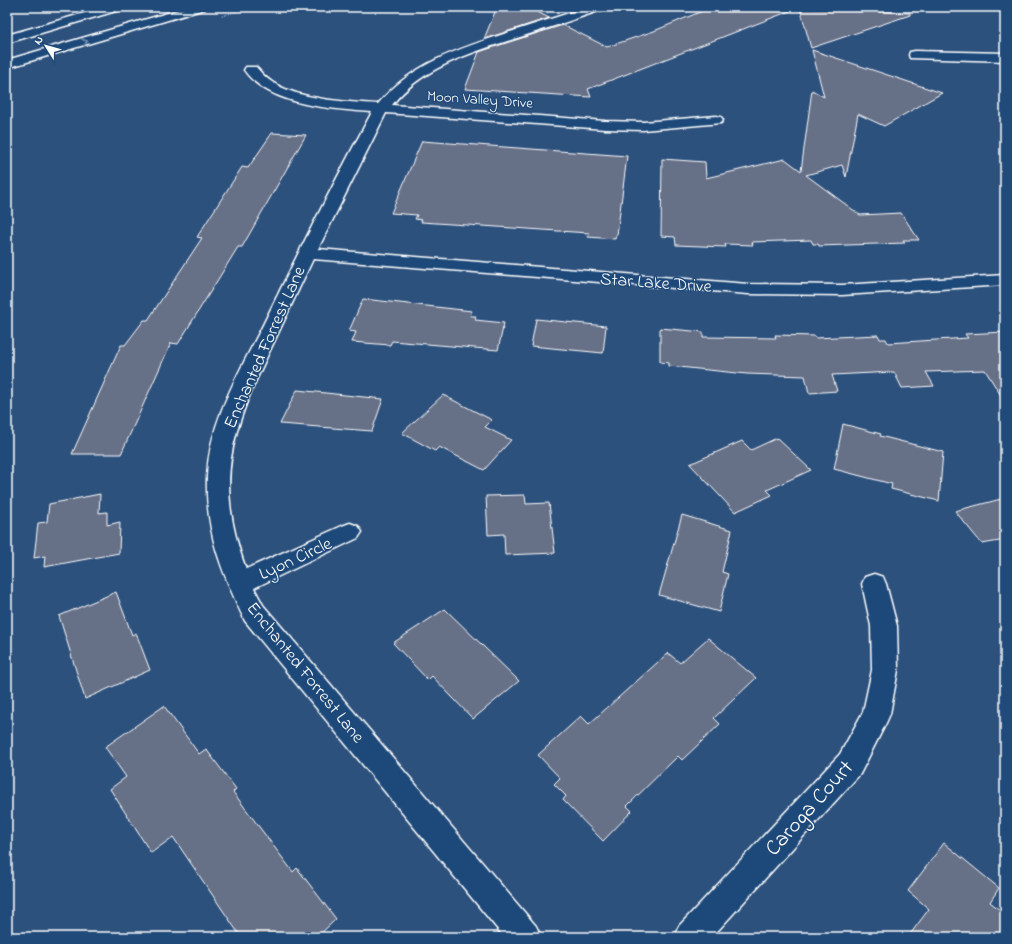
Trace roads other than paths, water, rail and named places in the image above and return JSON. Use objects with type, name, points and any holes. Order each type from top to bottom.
[{"type":"street","points":[[7,39],[119,7]]},
{"type":"street","points":[[7,64],[201,7]]},
{"type":"street","name":"Enchanted Forrest Lane","points":[[525,937],[254,613],[239,584],[222,532],[217,495],[220,453],[230,414],[331,202],[381,109],[390,96],[404,82],[444,59],[600,7]]},
{"type":"street","points":[[915,55],[1005,57]]},
{"type":"street","name":"Moon Valley Drive","points":[[251,70],[272,88],[301,98],[333,105],[605,126],[643,126],[716,120]]},
{"type":"street","name":"Star Lake Drive","points":[[307,253],[748,289],[842,290],[1005,280]]},
{"type":"street","name":"Lyon Circle","points":[[239,584],[350,532]]},
{"type":"street","name":"Caroga Court","points":[[690,937],[850,764],[876,714],[885,670],[884,626],[874,584]]}]
